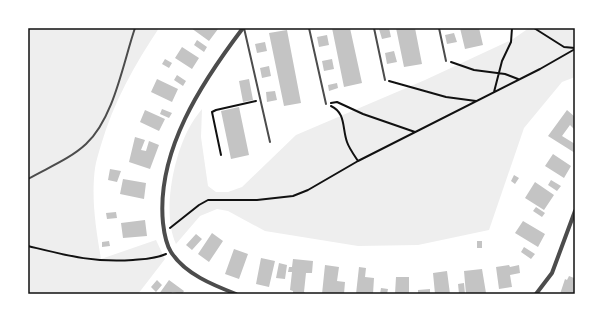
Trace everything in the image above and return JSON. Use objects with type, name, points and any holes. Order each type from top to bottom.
[{"type":"street","points":[[236,294],[214,285],[196,275],[181,264],[170,251],[164,232],[162,210],[164,184],[172,153],[183,123],[217,62],[244,28]]},
{"type":"street","points":[[536,294],[552,273],[575,211]]},
{"type":"lane","points":[[28,179],[69,156],[86,144],[99,127],[111,103],[136,28]]},
{"type":"lane","points":[[244,28],[270,142]]},
{"type":"lane","points":[[309,28],[326,104]]},
{"type":"lane","points":[[374,28],[386,80]]},
{"type":"lane","points":[[439,28],[446,61]]},
{"type":"path","points":[[494,92],[502,61],[511,42],[512,28]]},
{"type":"path","points":[[534,28],[564,47],[575,49]]},
{"type":"path","points":[[164,232],[199,205],[208,200],[257,200],[293,196],[308,190],[358,161],[519,80],[575,49]]},
{"type":"path","points":[[446,61],[474,70],[499,73],[519,80]]},
{"type":"path","points":[[386,80],[446,97],[478,101]]},
{"type":"path","points":[[221,155],[212,112],[261,100]]},
{"type":"path","points":[[326,104],[337,102],[363,114],[415,132]]},
{"type":"path","points":[[326,104],[335,108],[342,116],[348,144],[358,161]]},
{"type":"path","points":[[28,246],[82,259],[97,261],[156,259],[170,251]]},
{"type":"shaded area","points":[[28,28],[159,28],[133,70],[118,99],[106,129],[98,156],[94,180],[95,214],[101,259],[156,240],[165,259],[138,294],[28,294]]},
{"type":"shaded area","points":[[529,28],[575,28],[575,77],[562,82],[524,128],[489,230],[418,245],[358,246],[265,231],[228,211],[217,209],[200,216],[176,244],[170,218],[171,187],[174,171],[188,130],[202,109],[201,137],[208,186],[216,192],[228,192],[242,187],[296,135],[425,80],[513,39]]},
{"type":"building","points":[[191,28],[218,28],[218,29],[209,41]]},
{"type":"building","points":[[332,28],[350,28],[362,83],[344,87]]},
{"type":"building","points":[[389,28],[391,37],[382,39],[379,29]]},
{"type":"building","points":[[396,28],[415,28],[422,64],[404,67]]},
{"type":"building","points":[[460,28],[479,28],[483,45],[465,49]]},
{"type":"building","points":[[287,30],[301,103],[284,106],[269,33]]},
{"type":"building","points":[[454,33],[457,42],[447,44],[445,35]]},
{"type":"building","points":[[327,35],[329,45],[319,47],[317,37]]},
{"type":"building","points":[[197,40],[207,47],[204,52],[194,45]]},
{"type":"building","points":[[265,42],[267,51],[257,53],[255,44]]},
{"type":"building","points":[[182,47],[199,58],[192,69],[175,58]]},
{"type":"building","points":[[394,51],[397,62],[387,64],[385,53]]},
{"type":"building","points":[[165,59],[172,63],[169,68],[162,64]]},
{"type":"building","points":[[332,59],[334,69],[324,71],[322,61]]},
{"type":"building","points":[[269,66],[271,76],[262,78],[260,68]]},
{"type":"building","points":[[177,75],[186,81],[183,86],[174,80]]},
{"type":"building","points":[[157,79],[178,89],[172,102],[151,92]]},
{"type":"building","points":[[249,79],[253,100],[243,102],[239,81]]},
{"type":"building","points":[[337,83],[338,88],[329,91],[328,85]]},
{"type":"building","points":[[275,91],[277,100],[267,102],[266,92]]},
{"type":"building","points":[[239,107],[249,155],[231,159],[221,111]]},
{"type":"building","points":[[162,109],[172,113],[169,118],[160,114]]},
{"type":"building","points":[[145,110],[165,119],[159,131],[140,122]]},
{"type":"building","points":[[567,110],[575,117],[575,130],[570,125],[562,136],[575,144],[575,153],[548,136]]},
{"type":"building","points":[[135,137],[145,140],[141,150],[146,151],[149,141],[159,145],[150,169],[129,162]]},
{"type":"building","points":[[553,154],[571,166],[564,178],[545,166]]},
{"type":"building","points":[[110,169],[121,171],[117,182],[108,180]]},
{"type":"building","points":[[514,175],[519,178],[515,184],[511,181]]},
{"type":"building","points":[[123,179],[146,183],[144,199],[120,194]]},
{"type":"building","points":[[551,180],[561,186],[557,191],[548,185]]},
{"type":"building","points":[[535,182],[554,195],[544,210],[525,198]]},
{"type":"building","points":[[536,207],[545,213],[542,217],[533,211]]},
{"type":"building","points":[[116,212],[117,218],[107,219],[106,213]]},
{"type":"building","points":[[145,220],[147,236],[123,238],[121,223]]},
{"type":"building","points":[[523,221],[545,234],[538,247],[515,233]]},
{"type":"building","points":[[212,233],[223,241],[209,262],[198,254]]},
{"type":"building","points":[[196,234],[202,239],[192,250],[186,245]]},
{"type":"building","points":[[109,241],[110,246],[102,247],[102,242]]},
{"type":"building","points":[[477,241],[482,241],[482,248],[477,248]]},
{"type":"building","points":[[524,247],[535,254],[531,259],[521,252]]},
{"type":"building","points":[[234,249],[248,254],[239,279],[225,274]]},
{"type":"building","points":[[261,258],[275,261],[269,287],[256,284]]},
{"type":"building","points":[[293,259],[313,261],[312,273],[306,273],[304,292],[307,294],[293,294],[293,291],[290,290],[292,272],[288,272],[289,267],[292,267]]},
{"type":"building","points":[[279,263],[287,265],[285,279],[276,278]]},
{"type":"building","points":[[325,265],[339,267],[337,281],[345,282],[344,294],[322,294]]},
{"type":"building","points":[[509,265],[510,267],[519,265],[520,273],[510,275],[512,287],[499,289],[496,267]]},
{"type":"building","points":[[359,267],[366,268],[365,277],[374,278],[373,294],[356,294]]},
{"type":"building","points":[[482,269],[486,293],[466,294],[464,271]]},
{"type":"building","points":[[447,271],[450,294],[435,294],[433,273]]},
{"type":"building","points":[[575,275],[575,294],[560,294],[565,279],[567,280],[569,276],[574,278]]},
{"type":"building","points":[[396,277],[409,277],[409,294],[395,294]]},
{"type":"building","points":[[157,280],[162,285],[156,292],[151,287]]},
{"type":"building","points":[[169,280],[184,291],[182,294],[172,292],[171,294],[159,294]]},
{"type":"building","points":[[464,283],[465,294],[459,294],[458,284]]},
{"type":"building","points":[[381,288],[388,289],[387,294],[380,294]]},
{"type":"building","points":[[430,289],[430,294],[418,294],[418,290]]}]
